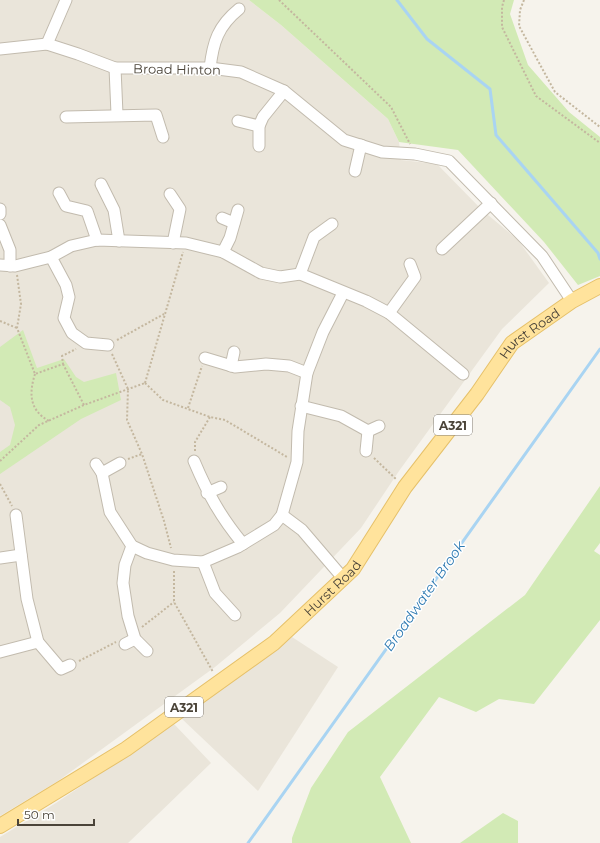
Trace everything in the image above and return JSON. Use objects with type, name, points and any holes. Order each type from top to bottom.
[{"type":"main road","name":"Hurst Road","points":[[0,826],[126,749],[274,643],[353,569],[405,487],[477,394],[512,342],[572,301],[599,287]]},
{"type":"street","points":[[47,44],[66,0]]},
{"type":"street","points":[[210,68],[213,45],[227,19],[239,9]]},
{"type":"street","name":"Broad Hinton","points":[[0,49],[47,44],[114,68],[210,68],[241,72],[284,91],[344,140],[382,152],[415,154],[449,161],[542,256],[572,301]]},
{"type":"street","points":[[114,68],[117,114]]},
{"type":"street","points":[[259,146],[258,126],[263,117],[284,91]]},
{"type":"street","points":[[66,116],[117,114],[156,115],[163,137]]},
{"type":"street","points":[[238,121],[258,126]]},
{"type":"street","points":[[355,171],[361,145]]},
{"type":"street","points":[[101,184],[114,210],[119,241]]},
{"type":"street","points":[[60,193],[66,206],[87,211],[97,240]]},
{"type":"street","points":[[170,194],[180,209],[173,243]]},
{"type":"street","points":[[442,249],[491,203]]},
{"type":"street","points":[[0,209],[0,214]]},
{"type":"street","points":[[223,252],[230,238],[238,210]]},
{"type":"street","points":[[222,218],[234,223]]},
{"type":"street","points":[[300,274],[314,237],[332,224]]},
{"type":"street","points":[[0,225],[10,250],[9,266],[51,258],[71,246],[97,240],[186,243],[223,252],[261,273],[280,277],[300,274],[389,312],[432,342],[463,374]]},
{"type":"street","points":[[51,258],[66,285],[69,297],[64,318],[72,333],[86,343],[108,345]]},
{"type":"street","points":[[389,312],[415,277],[410,264]]},
{"type":"street","points":[[96,464],[102,473],[110,512],[132,546],[147,553],[173,560],[203,562],[238,547],[274,525],[282,515],[297,462],[298,431],[307,373],[323,332],[343,293]]},
{"type":"street","points":[[231,366],[234,352]]},
{"type":"street","points":[[205,358],[231,366],[266,364],[289,366],[307,373]]},
{"type":"street","points":[[301,406],[341,416],[368,431]]},
{"type":"street","points":[[368,431],[379,426]]},
{"type":"street","points":[[366,451],[368,431]]},
{"type":"street","points":[[194,461],[207,492],[223,519],[243,544]]},
{"type":"street","points":[[102,473],[120,463]]},
{"type":"street","points":[[207,492],[221,487]]},
{"type":"street","points":[[16,515],[27,599],[38,642],[62,670],[70,665]]},
{"type":"street","points":[[282,515],[302,530],[343,578]]},
{"type":"street","points":[[132,546],[125,565],[123,583],[128,616],[134,636],[148,651]]},
{"type":"street","points":[[0,558],[21,555]]},
{"type":"street","points":[[203,562],[215,593],[235,615]]},
{"type":"street","points":[[125,644],[134,636]]},
{"type":"street","points":[[2,654],[38,642]]},
{"type":"path","points":[[279,0],[391,108],[415,154]]},
{"type":"path","points":[[504,0],[502,7],[502,26],[536,96],[600,143]]},
{"type":"path","points":[[524,0],[520,10],[519,26],[555,92],[600,127]]},
{"type":"path","points":[[145,383],[186,243]]},
{"type":"path","points":[[9,266],[21,304],[17,328],[35,374],[31,387],[31,396],[37,411],[42,417],[49,421]]},
{"type":"path","points":[[164,314],[108,345],[128,389],[127,420],[142,454],[164,521],[173,560],[174,602],[219,682]]},
{"type":"path","points":[[0,320],[17,328]]},
{"type":"path","points":[[84,405],[62,364],[62,356],[86,343]]},
{"type":"path","points":[[188,408],[205,358]]},
{"type":"path","points":[[35,374],[62,364]]},
{"type":"path","points":[[0,461],[39,425],[84,405],[145,383]]},
{"type":"path","points":[[145,383],[163,400],[210,417],[225,420],[297,462]]},
{"type":"path","points":[[194,461],[195,442],[210,417]]},
{"type":"path","points":[[366,451],[405,487]]},
{"type":"path","points":[[120,463],[142,454]]},
{"type":"path","points":[[0,484],[16,515]]},
{"type":"path","points":[[70,665],[134,636],[174,602]]},
{"type":"shaded area","points":[[0,0],[249,0],[281,25],[388,119],[399,142],[401,160],[437,164],[482,210],[518,240],[549,283],[502,329],[399,471],[361,528],[280,613],[215,667],[58,781],[0,816]]},
{"type":"shaded area","points":[[292,637],[338,667],[258,791],[181,718]]},
{"type":"shaded area","points":[[174,724],[211,763],[128,843],[0,843],[0,837],[56,803]]},
{"type":"green space","points":[[249,0],[514,0],[510,14],[528,65],[569,112],[600,137],[600,276],[578,285],[544,242],[458,150],[399,142],[388,119],[281,25]]},
{"type":"green space","points":[[23,330],[37,368],[64,359],[76,377],[84,382],[116,373],[121,400],[81,419],[0,474],[0,452],[10,445],[15,425],[10,407],[0,400],[0,347]]},
{"type":"green space","points":[[600,486],[600,543],[594,551],[600,555],[600,620],[534,704],[499,699],[476,712],[439,697],[380,777],[411,843],[292,843],[292,838],[311,788],[348,732],[525,595]]},
{"type":"green space","points":[[503,813],[518,821],[518,843],[460,843]]},
{"type":"waterway","name":"Broadwater Brook","points":[[397,0],[427,39],[490,89],[496,135],[598,253],[600,259]]},
{"type":"waterway","name":"Broadwater Brook","points":[[248,843],[600,349]]}]
